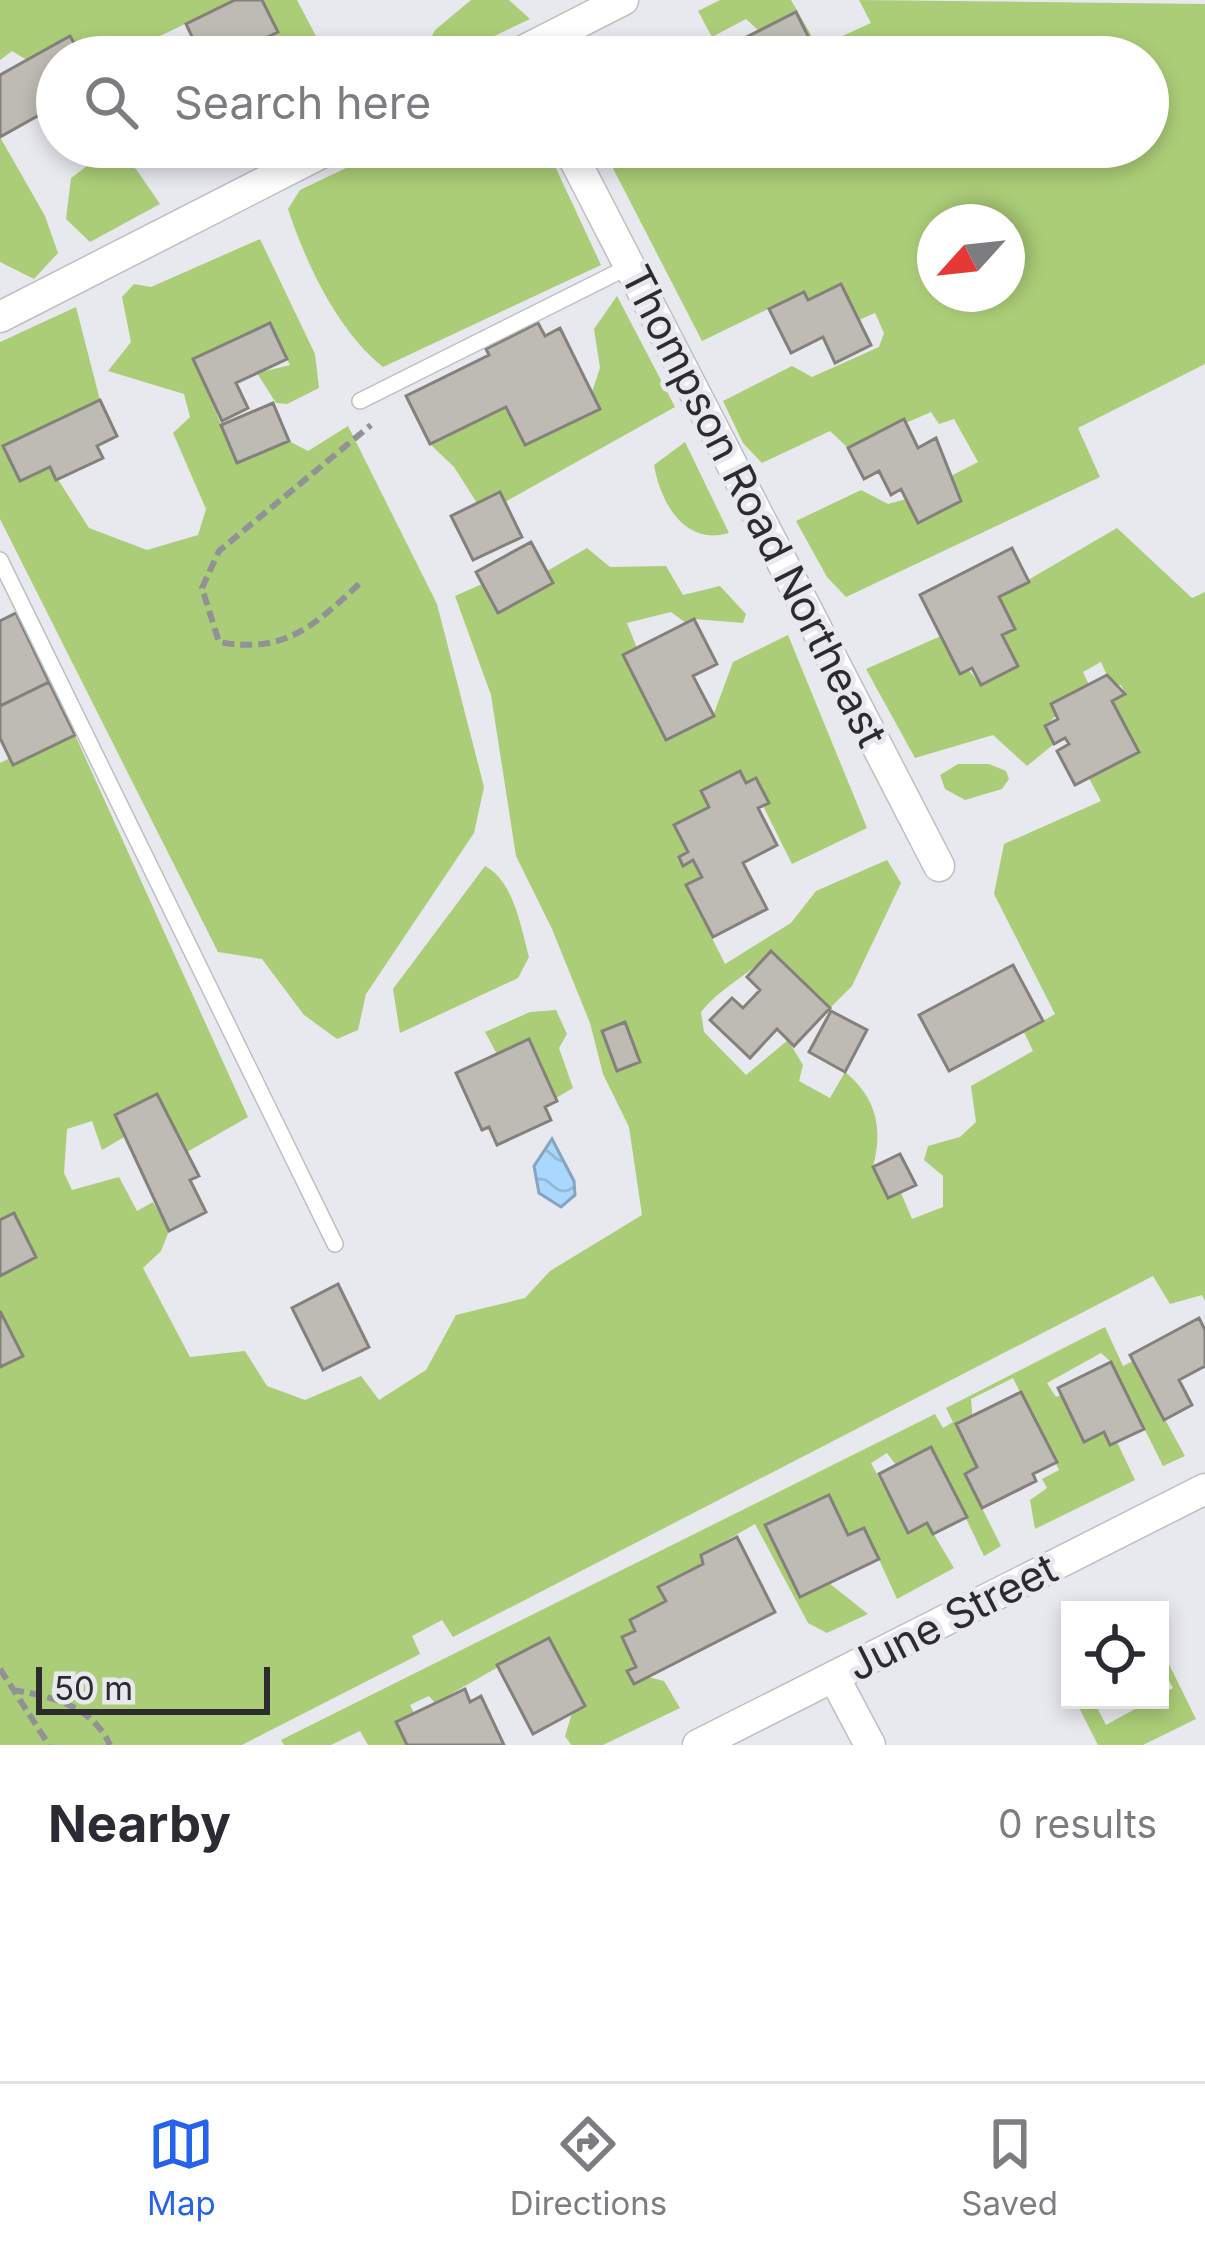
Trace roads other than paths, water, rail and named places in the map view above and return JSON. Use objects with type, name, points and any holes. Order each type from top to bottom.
[{"type":"street","points":[[556,36],[623,0]]},
{"type":"street","points":[[0,316],[292,168]]},
{"type":"street","name":"Thompson Road Northeast","points":[[579,168],[939,866]]},
{"type":"street","name":"June Street","points":[[698,1745],[1205,1489]]},
{"type":"street","points":[[834,1677],[870,1745]]},
{"type":"lane","points":[[360,401],[630,266]]},
{"type":"lane","points":[[0,560],[335,1244]]},
{"type":"water","points":[[552,1139],[574,1181],[575,1195],[561,1207],[539,1193],[534,1166]]}]
